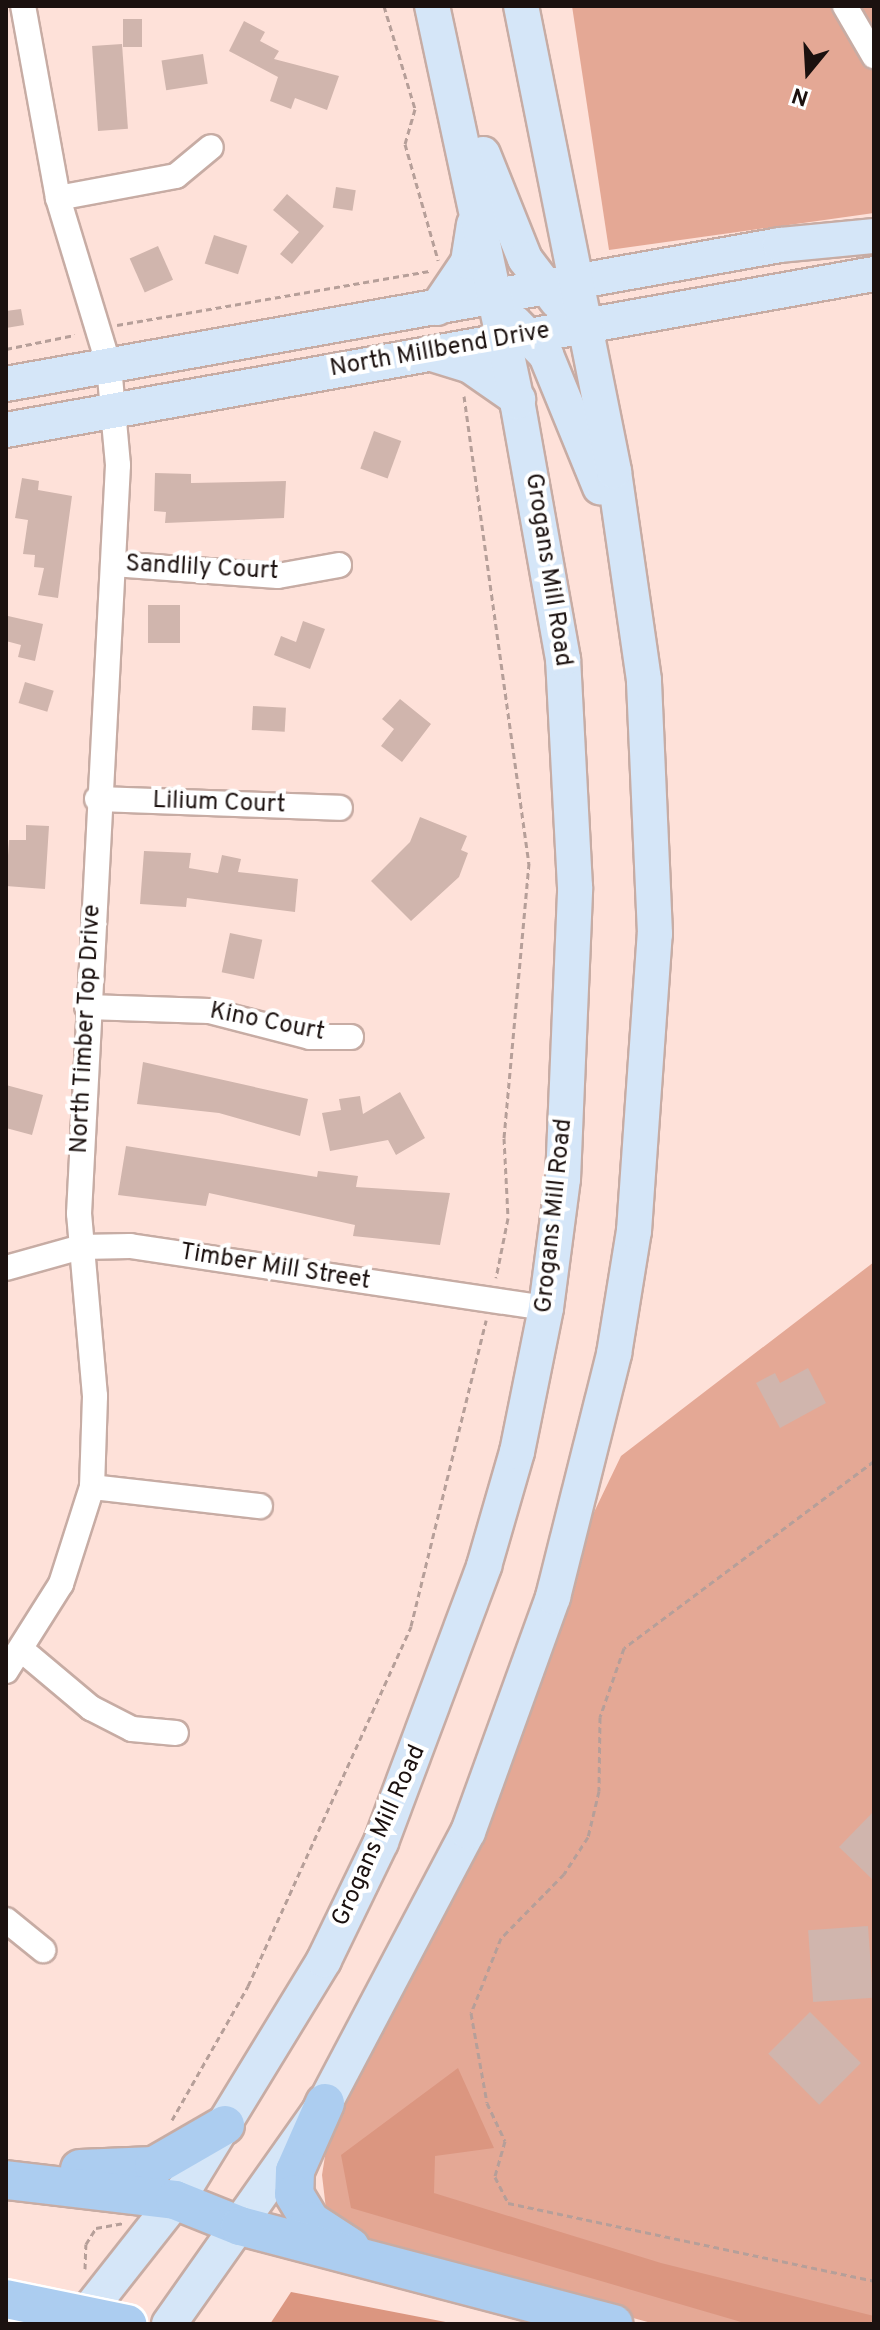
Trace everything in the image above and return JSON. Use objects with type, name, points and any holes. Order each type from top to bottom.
[{"type":"main road","points":[[432,6],[477,211],[510,323],[517,402]]},
{"type":"main road","points":[[521,6],[552,180],[565,302],[614,471]]},
{"type":"main road","points":[[451,94],[475,131],[503,213],[565,302]]},
{"type":"main road","points":[[552,180],[588,260],[636,275]]},
{"type":"main road","points":[[437,308],[468,262],[477,211]]},
{"type":"main road","name":"North Millbend Drive","points":[[6,430],[428,353],[636,275],[780,245],[874,236]]},
{"type":"main road","name":"North Millbend Drive","points":[[565,302],[664,312],[874,274]]},
{"type":"main road","points":[[510,323],[565,302]]},
{"type":"main road","name":"North Millbend Drive","points":[[6,384],[437,308],[510,323]]},
{"type":"main road","points":[[400,2270],[310,2221],[294,2194],[295,2171],[325,2103],[451,1870],[514,1716],[553,1597],[614,1354],[644,1148],[654,990],[646,711],[614,471],[604,367],[612,342],[664,312]]},
{"type":"main road","points":[[510,323],[554,372],[626,550]]},
{"type":"main road","points":[[428,353],[469,365],[517,402]]},
{"type":"main road","name":"Grogans Mill Road","points":[[225,2125],[324,1960],[448,1679],[517,1452],[546,1308],[563,1179],[575,887],[563,659],[517,402]]},
{"type":"main road","points":[[169,2324],[325,2103]]},
{"type":"main road","points":[[78,2324],[156,2188],[225,2125]]},
{"type":"main road","points":[[6,2177],[156,2188],[240,2226],[613,2324]]},
{"type":"main road","points":[[6,2299],[127,2324]]},
{"type":"street","name":"North Timber Top Drive","points":[[6,1671],[23,1651],[61,1584],[92,1487],[95,1396],[81,1247],[87,1007],[113,564],[118,408],[99,330],[58,198],[23,6]]},
{"type":"street","points":[[845,6],[874,56]]},
{"type":"street","points":[[58,198],[176,176],[211,147]]},
{"type":"street","name":"Sandlily Court","points":[[113,564],[278,576],[339,565]]},
{"type":"street","name":"Lilium Court","points":[[97,799],[340,808]]},
{"type":"street","name":"Kino Court","points":[[87,1007],[209,1011],[310,1037],[351,1037]]},
{"type":"street","name":"Timber Mill Street","points":[[6,1268],[81,1247],[130,1246],[546,1308]]},
{"type":"street","points":[[92,1487],[260,1506]]},
{"type":"street","points":[[23,1651],[91,1708],[132,1729],[176,1733]]},
{"type":"street","points":[[6,1920],[43,1950]]},
{"type":"path","points":[[6,349],[441,269],[405,144],[415,109],[384,6]]},
{"type":"path","points":[[84,2275],[86,2244],[96,2228],[123,2224],[156,2188],[156,2149],[248,1986],[411,1626],[491,1301],[508,1218],[504,1138],[529,863],[475,438],[459,377],[469,365]]},
{"type":"path","points":[[874,1461],[624,1648],[600,1717],[599,1791],[588,1837],[564,1874],[501,1938],[471,2013],[487,2103],[505,2141],[495,2177],[508,2203],[874,2281]]},
{"type":"shaded area","points":[[572,6],[874,6],[874,213],[609,250]]},
{"type":"shaded area","points":[[874,1262],[874,2324],[655,2324],[382,2249],[326,2209],[322,2175],[331,2118],[440,1920],[584,1533],[621,1456]]},
{"type":"shaded area","points":[[458,2068],[494,2148],[435,2156],[434,2193],[661,2263],[874,2316],[874,2324],[748,2324],[351,2208],[341,2155]]},
{"type":"shaded area","points":[[291,2292],[456,2324],[270,2324]]},
{"type":"building","points":[[123,19],[142,19],[142,47],[123,47]]},
{"type":"building","points":[[244,21],[265,32],[260,41],[279,51],[274,59],[339,76],[327,110],[295,98],[291,109],[270,101],[278,77],[229,51]]},
{"type":"building","points":[[122,44],[128,129],[98,131],[92,46]]},
{"type":"building","points":[[203,54],[208,84],[166,90],[162,61]]},
{"type":"building","points":[[336,187],[356,190],[352,211],[333,208]]},
{"type":"building","points":[[287,194],[324,226],[292,264],[280,254],[299,232],[273,210]]},
{"type":"building","points":[[214,235],[247,246],[238,274],[205,264]]},
{"type":"building","points":[[158,246],[173,280],[145,292],[130,259]]},
{"type":"building","points":[[21,309],[24,325],[6,328],[6,311]]},
{"type":"building","points":[[374,431],[401,441],[388,479],[360,469]]},
{"type":"building","points":[[155,473],[191,474],[191,483],[286,481],[284,518],[165,523],[166,512],[154,511]]},
{"type":"building","points":[[22,478],[39,481],[38,490],[72,496],[58,598],[38,595],[44,568],[34,567],[35,555],[23,554],[28,520],[15,518]]},
{"type":"building","points":[[148,605],[180,605],[180,643],[148,643]]},
{"type":"building","points":[[8,616],[43,624],[35,661],[18,657],[21,645],[6,641]]},
{"type":"building","points":[[303,621],[325,629],[310,669],[274,655],[281,636],[296,642]]},
{"type":"building","points":[[25,682],[54,691],[47,712],[19,703]]},
{"type":"building","points":[[400,699],[431,724],[402,762],[381,746],[394,729],[382,719]]},
{"type":"building","points":[[253,706],[286,708],[285,732],[252,730]]},
{"type":"building","points":[[420,817],[467,836],[461,850],[468,853],[459,877],[411,921],[371,881],[410,842]]},
{"type":"building","points":[[26,825],[49,826],[45,889],[6,886],[9,840],[26,840]]},
{"type":"building","points":[[144,851],[191,853],[189,868],[218,873],[222,855],[241,859],[238,872],[298,879],[295,912],[187,898],[186,907],[140,904]]},
{"type":"building","points":[[230,933],[262,940],[254,979],[222,972]]},
{"type":"building","points":[[143,1062],[308,1099],[300,1136],[219,1113],[137,1104]]},
{"type":"building","points":[[6,1085],[43,1095],[32,1135],[6,1128]]},
{"type":"building","points":[[400,1092],[425,1138],[396,1155],[388,1140],[330,1151],[322,1113],[341,1110],[339,1099],[360,1096],[363,1114]]},
{"type":"building","points":[[126,1146],[317,1177],[318,1171],[358,1176],[356,1187],[450,1193],[440,1245],[353,1236],[355,1225],[209,1193],[206,1206],[118,1195]]},
{"type":"building","points":[[808,1368],[826,1403],[780,1428],[756,1383],[775,1373],[780,1383]]},
{"type":"building","points":[[874,1811],[874,1881],[839,1847]]},
{"type":"building","points":[[868,1926],[873,1998],[813,2002],[808,1930]]},
{"type":"building","points":[[810,2012],[861,2063],[819,2105],[768,2054]]}]
